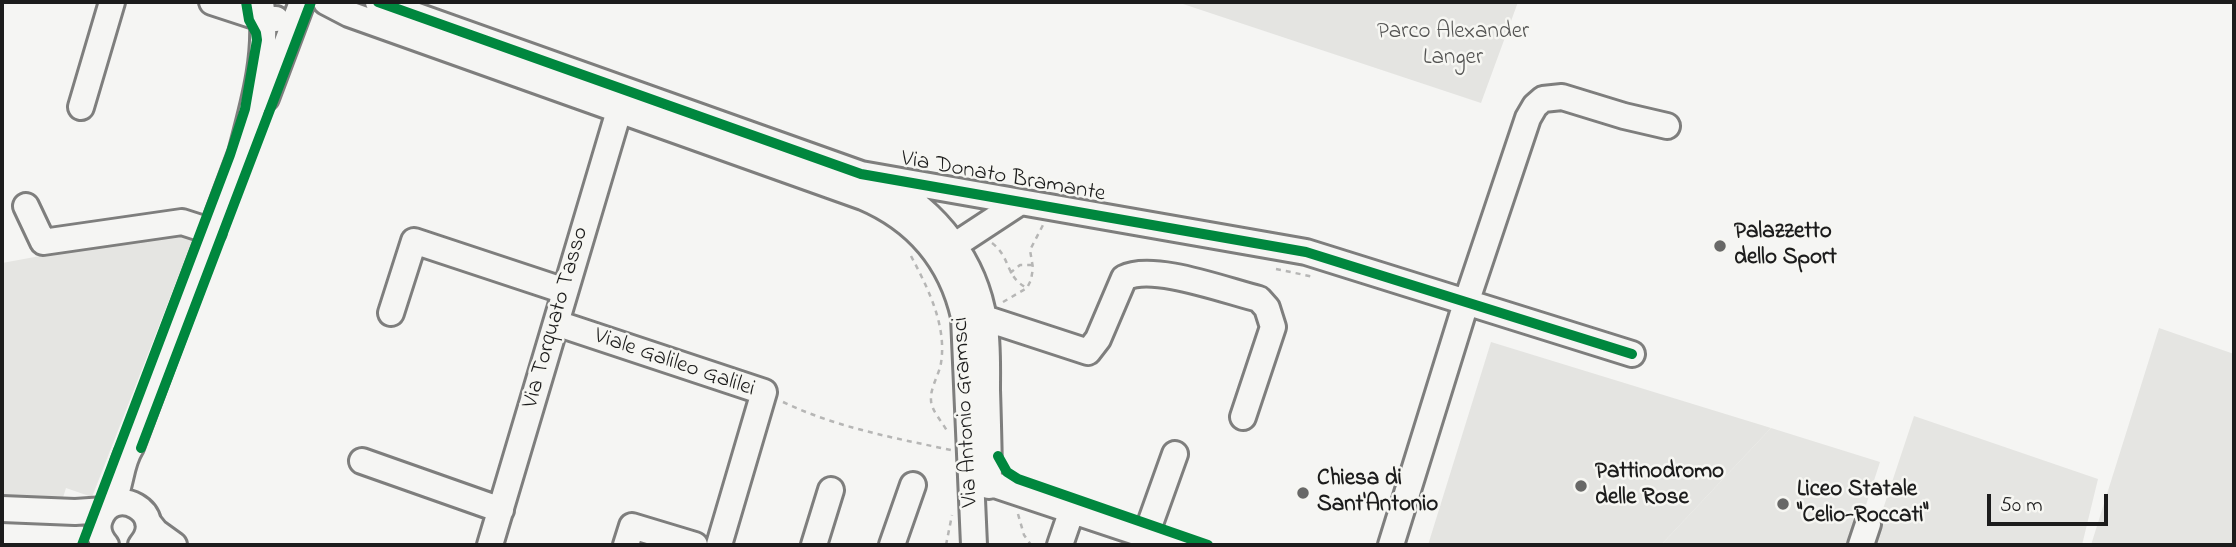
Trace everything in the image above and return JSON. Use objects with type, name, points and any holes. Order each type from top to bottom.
[{"type":"street","points":[[82,107],[113,2]]},
{"type":"street","points":[[224,2],[262,10],[349,14]]},
{"type":"street","name":"Via Donato Bramante","points":[[326,2],[349,14],[622,100]]},
{"type":"street","name":"Via Donato Bramante","points":[[378,2],[622,100],[862,186],[1019,203],[1306,253],[1632,354]]},
{"type":"street","points":[[103,529],[119,488],[123,460],[131,447],[241,152],[257,88],[263,48],[262,10]]},
{"type":"street","points":[[241,152],[264,102],[299,11]]},
{"type":"street","points":[[1391,545],[1466,303],[1528,118],[1535,106],[1543,99],[1562,97],[1667,126]]},
{"type":"street","name":"Via Torquato Tasso","points":[[490,545],[622,100]]},
{"type":"street","name":"Via Antonio Gramsci","points":[[862,186],[887,186],[918,206],[941,227],[967,330],[974,545]]},
{"type":"street","name":"Via Donato Bramante","points":[[947,251],[1019,203]]},
{"type":"street","points":[[26,206],[43,242],[182,222],[213,232]]},
{"type":"street","points":[[391,313],[414,241],[565,291]]},
{"type":"street","name":"Via Antonio Gramsci","points":[[947,251],[991,312],[971,466],[990,545]]},
{"type":"street","points":[[991,312],[1088,352],[1098,339],[1124,278],[1131,275],[1159,273],[1259,299],[1267,308],[1273,327],[1243,417]]},
{"type":"street","name":"Viale Galileo Galilei","points":[[556,323],[764,392],[719,545]]},
{"type":"street","points":[[131,447],[132,481],[144,515],[147,537],[141,545]]},
{"type":"street","points":[[1146,535],[1175,454]]},
{"type":"street","points":[[362,461],[500,510]]},
{"type":"street","points":[[971,466],[1072,510],[1175,545]]},
{"type":"street","points":[[892,545],[913,485]]},
{"type":"street","points":[[814,545],[831,490]]},
{"type":"street","points":[[103,529],[126,502],[144,515],[156,532],[174,545]]},
{"type":"street","points":[[2,509],[75,512],[103,529]]},
{"type":"street","points":[[1060,545],[1072,510]]},
{"type":"street","points":[[626,545],[632,526],[695,545]]},
{"type":"path","points":[[991,312],[1027,288],[1033,275],[1030,250],[1046,219]]},
{"type":"path","points":[[909,253],[932,300],[941,331],[941,361],[930,396],[931,403],[971,466]]},
{"type":"path","points":[[1010,273],[1020,265],[1033,265]]},
{"type":"path","points":[[764,392],[807,414],[892,438],[971,466]]},
{"type":"path","points":[[946,545],[953,508]]},
{"type":"shaded area","points":[[171,232],[193,239],[92,497],[66,488],[60,507],[2,504],[2,263]]},
{"type":"shaded area","points":[[2159,328],[2234,354],[2234,545],[2091,545]]},
{"type":"shaded area","points":[[1914,416],[2098,479],[2082,545],[1871,545]]},
{"type":"shaded area","name":"Liceo Statale \"Celio-Roccati\"","points":[[1771,428],[1880,462],[1853,545],[1661,545]]},
{"type":"green space","name":"Parco Alexander Langer","points":[[1177,2],[1518,2],[1481,103]]},
{"type":"green space","name":"Pattinodromo delle Rose","points":[[1491,342],[1771,428],[1661,545],[1428,545]]},
{"type":"cycle path","points":[[82,545],[245,109],[257,40],[249,20],[246,2]]},
{"type":"cycle path","points":[[141,448],[311,2]]},
{"type":"cycle path","points":[[378,2],[861,174],[1306,252],[1632,354]]},
{"type":"cycle path","points":[[998,456],[1007,472],[1018,479],[1208,545]]},
{"type":"place","name":"Palazzetto dello Sport","points":[[1720,246]]},
{"type":"place","name":"Pattinodromo delle Rose","points":[[1581,486]]},
{"type":"place","name":"Chiesa di Sant'Antonio","points":[[1303,493]]},
{"type":"place","name":"Liceo Statale \"Celio-Roccati\"","points":[[1783,504]]}]
